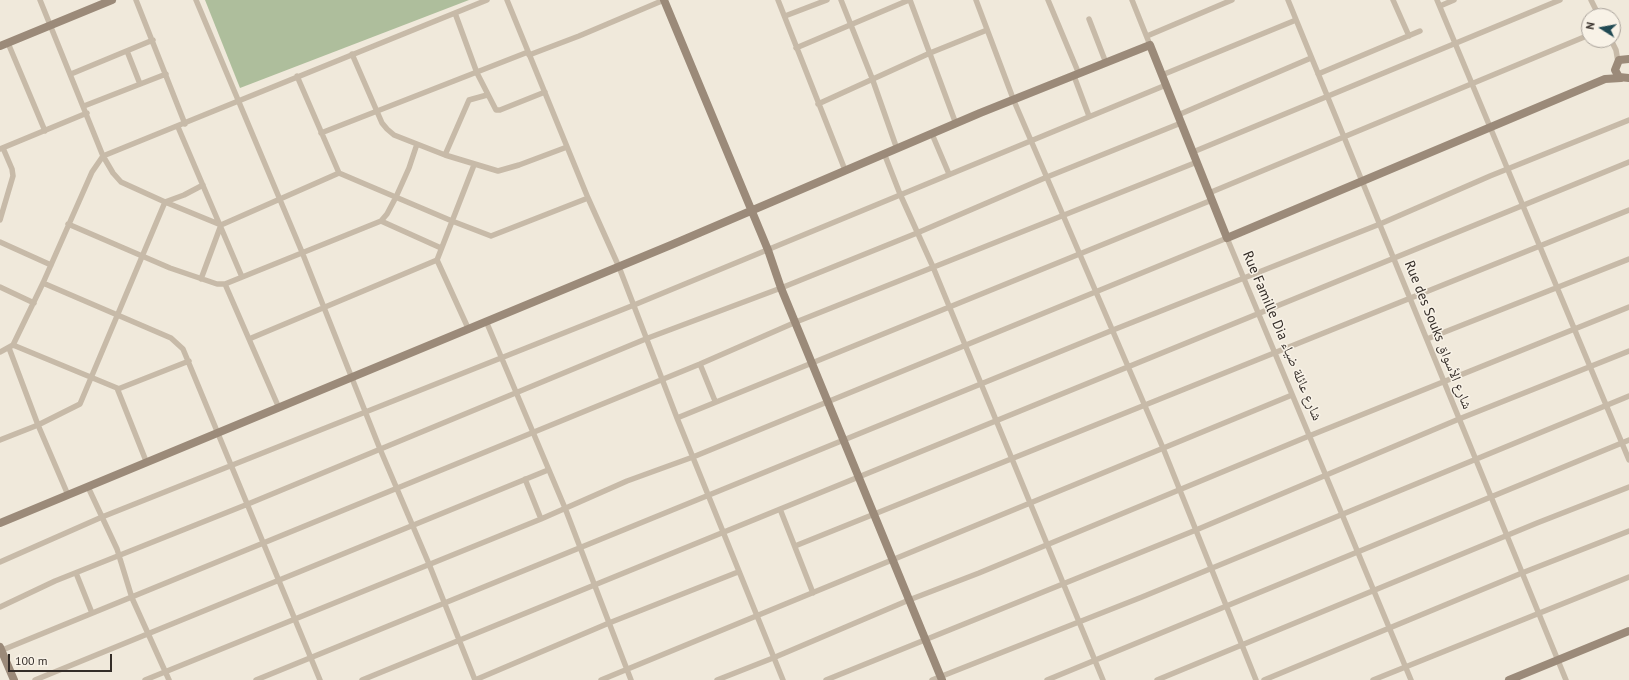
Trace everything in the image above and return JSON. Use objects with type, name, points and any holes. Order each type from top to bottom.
[{"type":"street","points":[[40,0],[87,113],[103,156],[113,173],[121,182],[221,225],[339,173]]},
{"type":"street","points":[[45,130],[4,44],[51,25],[98,3],[112,0]]},
{"type":"street","points":[[136,0],[186,124]]},
{"type":"street","points":[[196,0],[302,252],[380,449],[429,564],[475,680],[609,623],[738,572]]},
{"type":"street","points":[[0,352],[11,346],[43,283],[92,172],[103,156],[186,124],[297,76],[486,0]]},
{"type":"street","points":[[507,0],[588,198],[619,267],[648,338],[677,418],[738,572],[783,680]]},
{"type":"street","points":[[321,133],[477,72],[580,36],[664,0],[768,250],[781,288],[813,362],[942,678]]},
{"type":"street","points":[[778,0],[845,170]]},
{"type":"street","points":[[785,16],[827,0]]},
{"type":"street","points":[[841,0],[872,78],[897,149]]},
{"type":"street","points":[[796,48],[852,26],[910,0],[956,124]]},
{"type":"street","points":[[976,0],[1014,101],[1164,448],[1256,680]]},
{"type":"street","points":[[1048,0],[1076,75],[1089,116]]},
{"type":"street","name":"Rue Famille Dia شارع عائلة ضياء","points":[[1132,0],[1258,314],[1411,680]]},
{"type":"street","points":[[1147,36],[1219,2],[1232,0]]},
{"type":"street","name":"Rue des Souks شارع الأسواق","points":[[1288,0],[1566,680]]},
{"type":"street","points":[[1393,0],[1409,36]]},
{"type":"street","points":[[1437,0],[1629,460]]},
{"type":"street","points":[[1440,6],[1454,0]]},
{"type":"street","points":[[1193,152],[1560,0]]},
{"type":"street","points":[[454,13],[493,108],[500,110],[545,92]]},
{"type":"street","points":[[1089,20],[1106,63]]},
{"type":"street","points":[[1162,75],[1296,20]]},
{"type":"street","points":[[818,104],[872,78],[987,30]]},
{"type":"street","points":[[1318,74],[1420,31]]},
{"type":"street","points":[[677,418],[715,401],[1080,253],[1344,137],[1581,38]]},
{"type":"street","points":[[70,74],[153,40]]},
{"type":"street","points":[[0,523],[68,496],[146,461],[279,408],[468,328],[619,267],[884,153],[1150,45]]},
{"type":"street","points":[[1615,48],[1624,61]]},
{"type":"street","points":[[127,50],[140,84]]},
{"type":"street","points":[[352,54],[386,129],[394,135],[474,165],[501,171],[567,147]]},
{"type":"street","points":[[1178,115],[1311,58]]},
{"type":"street","points":[[145,680],[541,519],[627,481],[693,456],[1362,182],[1605,79],[1624,61]]},
{"type":"street","points":[[1624,61],[1616,72],[1626,80]]},
{"type":"street","points":[[84,106],[166,74]]},
{"type":"street","points":[[297,76],[339,173],[452,221],[491,236],[588,198]]},
{"type":"street","points":[[1605,79],[1626,80]]},
{"type":"street","points":[[0,562],[102,517],[768,250],[1166,85]]},
{"type":"street","points":[[445,155],[469,100],[487,95]]},
{"type":"street","points":[[0,220],[13,176],[12,169],[2,149],[87,113]]},
{"type":"street","points":[[256,680],[981,383],[1380,224],[1508,169],[1629,120]]},
{"type":"street","points":[[0,607],[119,555],[248,504],[648,338],[781,288],[1181,123]]},
{"type":"street","points":[[178,127],[242,277]]},
{"type":"street","points":[[932,134],[950,174]]},
{"type":"street","points":[[68,224],[170,268],[217,284],[225,284],[381,221],[396,197],[409,168],[417,144]]},
{"type":"street","points":[[884,153],[900,194],[933,267],[1103,680]]},
{"type":"street","points":[[14,680],[0,649],[132,598],[396,487],[700,364],[796,322],[1197,162]]},
{"type":"street","points":[[362,680],[1629,162]]},
{"type":"street","points":[[468,328],[437,260],[474,165]]},
{"type":"street","points":[[0,440],[38,425],[80,404],[93,378],[165,202],[203,185]]},
{"type":"street","points":[[795,546],[1629,210]]},
{"type":"street","points":[[381,221],[441,248]]},
{"type":"street","points":[[201,279],[221,225]]},
{"type":"street","points":[[0,242],[51,265]]},
{"type":"street","points":[[1427,339],[1629,259]]},
{"type":"street","points":[[249,339],[437,260]]},
{"type":"street","points":[[43,283],[171,338],[183,349],[320,680]]},
{"type":"street","points":[[225,284],[279,408]]},
{"type":"street","points":[[0,287],[34,302]]},
{"type":"street","points":[[717,680],[1309,436],[1629,307]]},
{"type":"street","points":[[486,321],[532,433],[565,508],[632,680]]},
{"type":"street","points":[[11,346],[118,389],[146,461]]},
{"type":"street","points":[[11,346],[38,425],[68,496]]},
{"type":"street","points":[[826,680],[1196,530],[1459,419],[1629,351]]},
{"type":"street","points":[[118,389],[189,361]]},
{"type":"street","points":[[700,364],[715,401]]},
{"type":"street","points":[[601,680],[1292,395]]},
{"type":"street","points":[[932,680],[942,678],[1629,396]]},
{"type":"street","points":[[1047,680],[1629,440]]},
{"type":"street","points":[[35,680],[548,470]]},
{"type":"street","points":[[525,479],[541,519]]},
{"type":"street","points":[[88,487],[119,555],[132,598],[169,680]]},
{"type":"street","points":[[1157,680],[1507,535],[1629,487]]},
{"type":"street","points":[[780,509],[813,593]]},
{"type":"street","points":[[1264,680],[1522,573],[1629,531]]},
{"type":"street","points":[[76,573],[92,613]]},
{"type":"street","points":[[1373,680],[1629,577]]},
{"type":"street","points":[[1509,680],[1629,631]]},
{"type":"green space","points":[[205,0],[469,0],[240,88]]}]
